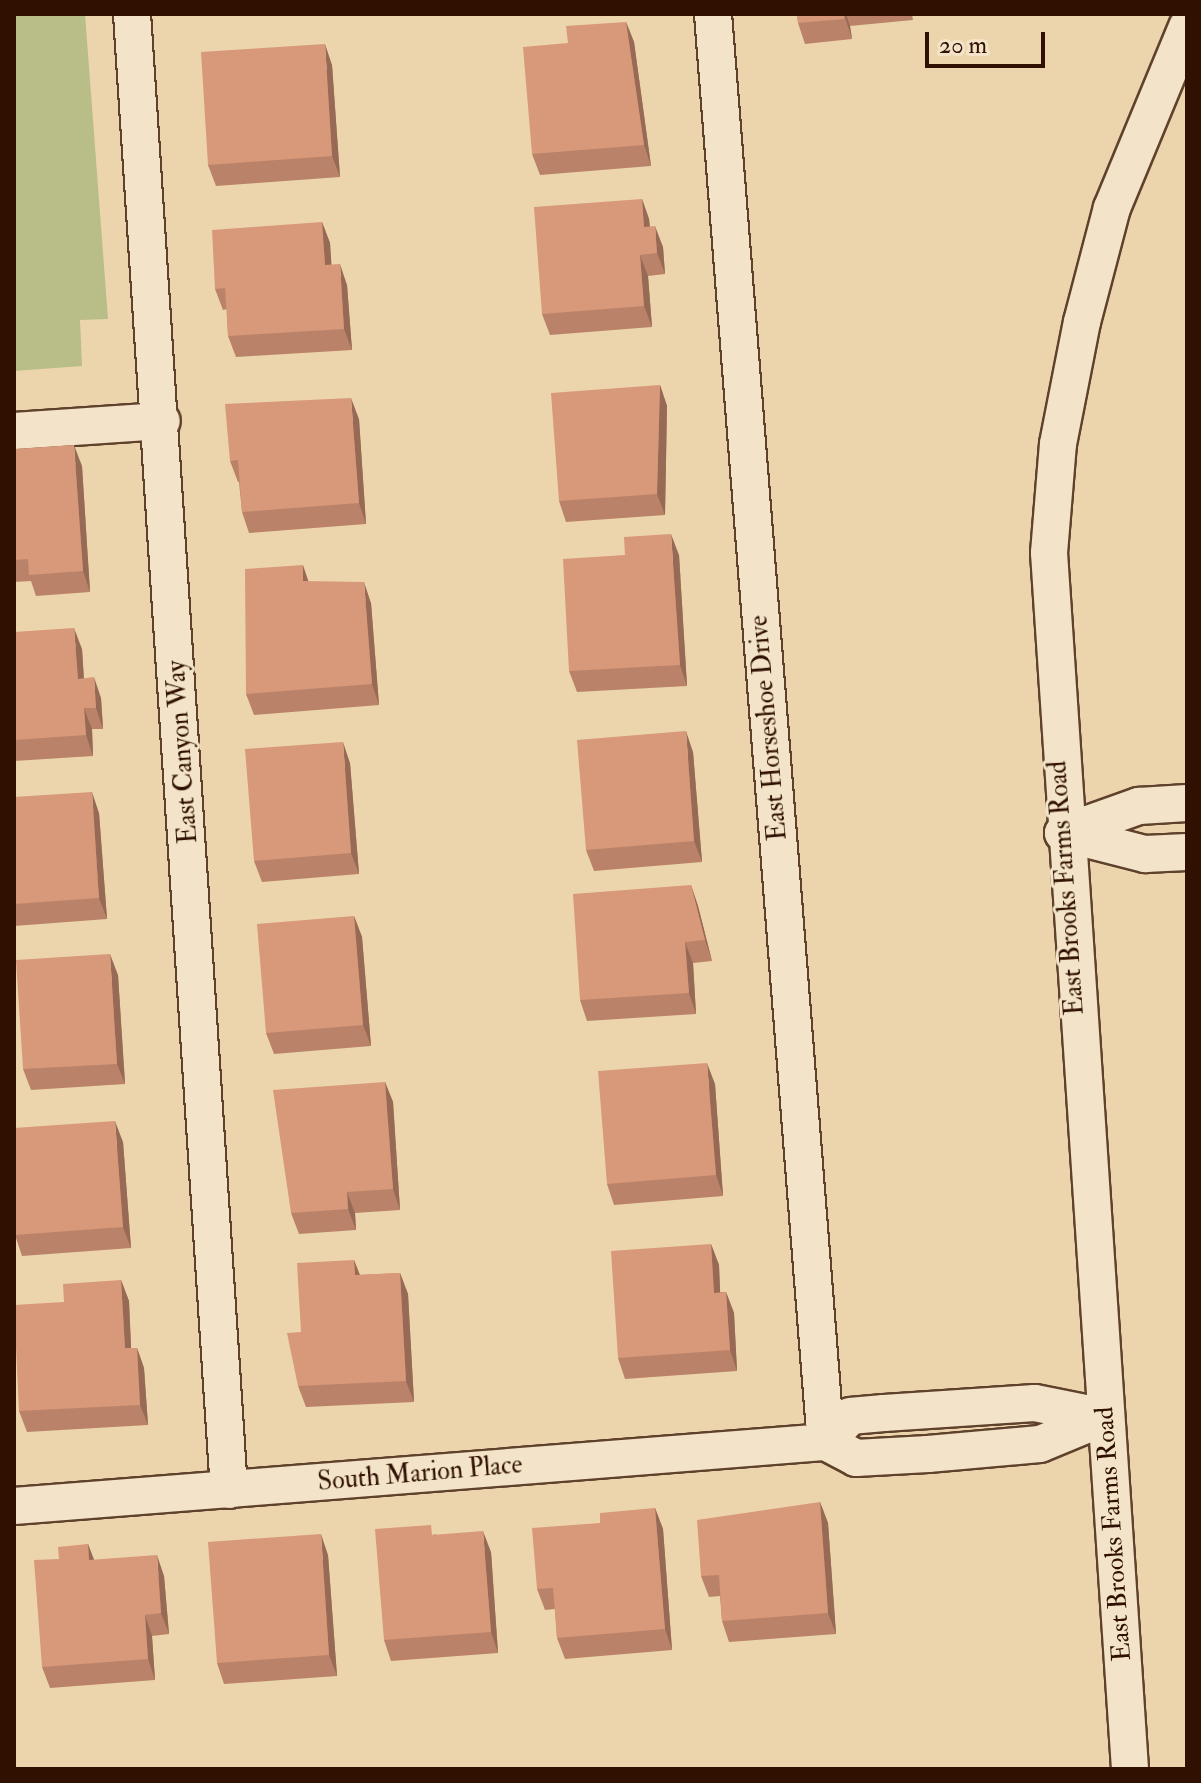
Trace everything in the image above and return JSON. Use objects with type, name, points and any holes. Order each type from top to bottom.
[{"type":"street","name":"East Canyon Way","points":[[132,14],[162,421],[229,1490]]},
{"type":"street","name":"East Horseshoe Drive","points":[[713,14],[826,1442]]},
{"type":"street","name":"East Brooks Farms Road","points":[[1130,1769],[1063,833],[1049,553],[1058,444],[1112,208],[1187,27]]},
{"type":"street","points":[[14,431],[162,421]]},
{"type":"street","points":[[1063,833],[1139,806],[1187,803]]},
{"type":"street","points":[[1063,833],[1145,854],[1187,852]]},
{"type":"street","points":[[826,1442],[850,1416],[1035,1403],[1105,1417]]},
{"type":"street","points":[[923,1410],[928,1454]]},
{"type":"street","name":"South Marion Place","points":[[14,1506],[826,1442],[856,1458],[928,1454],[1040,1444],[1105,1417]]},
{"type":"green space","points":[[14,14],[85,14],[108,319],[80,320],[82,366],[14,371]]},
{"type":"building","points":[[797,14],[844,14],[844,19],[798,23]]},
{"type":"building","points":[[626,22],[644,145],[532,154],[523,47],[568,43],[566,26]]},
{"type":"building","points":[[325,44],[332,156],[208,165],[201,52]]},
{"type":"building","points":[[642,199],[644,227],[655,226],[657,253],[640,255],[644,306],[542,314],[534,207]]},
{"type":"building","points":[[322,222],[325,265],[340,264],[344,329],[228,336],[225,288],[215,289],[212,230]]},
{"type":"building","points":[[660,385],[657,494],[559,501],[551,393]]},
{"type":"building","points":[[351,398],[359,503],[242,512],[238,460],[230,461],[225,404]]},
{"type":"building","points":[[74,445],[83,571],[29,575],[28,559],[14,560],[14,449]]},
{"type":"building","points":[[671,534],[680,665],[569,671],[563,559],[625,555],[624,537]]},
{"type":"building","points":[[303,565],[303,581],[364,582],[372,684],[246,694],[245,569]]},
{"type":"building","points":[[74,628],[78,679],[94,677],[96,708],[84,708],[86,735],[14,740],[14,632]]},
{"type":"building","points":[[686,731],[694,841],[586,850],[577,740]]},
{"type":"building","points":[[343,742],[351,853],[254,861],[245,749]]},
{"type":"building","points":[[92,792],[99,898],[14,904],[14,797]]},
{"type":"building","points":[[691,885],[705,940],[685,942],[689,993],[580,1000],[573,894]]},
{"type":"building","points":[[354,916],[363,1025],[266,1033],[257,924]]},
{"type":"building","points":[[110,954],[117,1064],[23,1069],[16,960]]},
{"type":"building","points":[[707,1063],[716,1175],[607,1184],[598,1071]]},
{"type":"building","points":[[385,1082],[393,1189],[347,1192],[348,1209],[291,1213],[273,1090]]},
{"type":"building","points":[[115,1121],[123,1227],[15,1235],[14,1128]]},
{"type":"building","points":[[711,1244],[714,1293],[726,1292],[730,1350],[618,1358],[611,1251]]},
{"type":"building","points":[[354,1260],[355,1275],[400,1273],[406,1381],[298,1386],[287,1333],[301,1332],[297,1263]]},
{"type":"building","points":[[121,1280],[125,1348],[137,1348],[140,1405],[19,1411],[14,1305],[64,1302],[63,1284]]},
{"type":"building","points":[[820,1502],[828,1613],[722,1621],[719,1575],[701,1576],[697,1520]]},
{"type":"building","points":[[655,1508],[665,1629],[557,1638],[553,1588],[537,1589],[532,1528],[600,1523],[600,1513]]},
{"type":"building","points":[[431,1525],[432,1535],[483,1531],[491,1632],[384,1640],[375,1529]]},
{"type":"building","points":[[321,1534],[329,1655],[217,1663],[208,1542]]},
{"type":"building","points":[[88,1544],[89,1560],[157,1555],[161,1613],[145,1615],[148,1659],[42,1667],[34,1560],[59,1559],[58,1547]]}]
